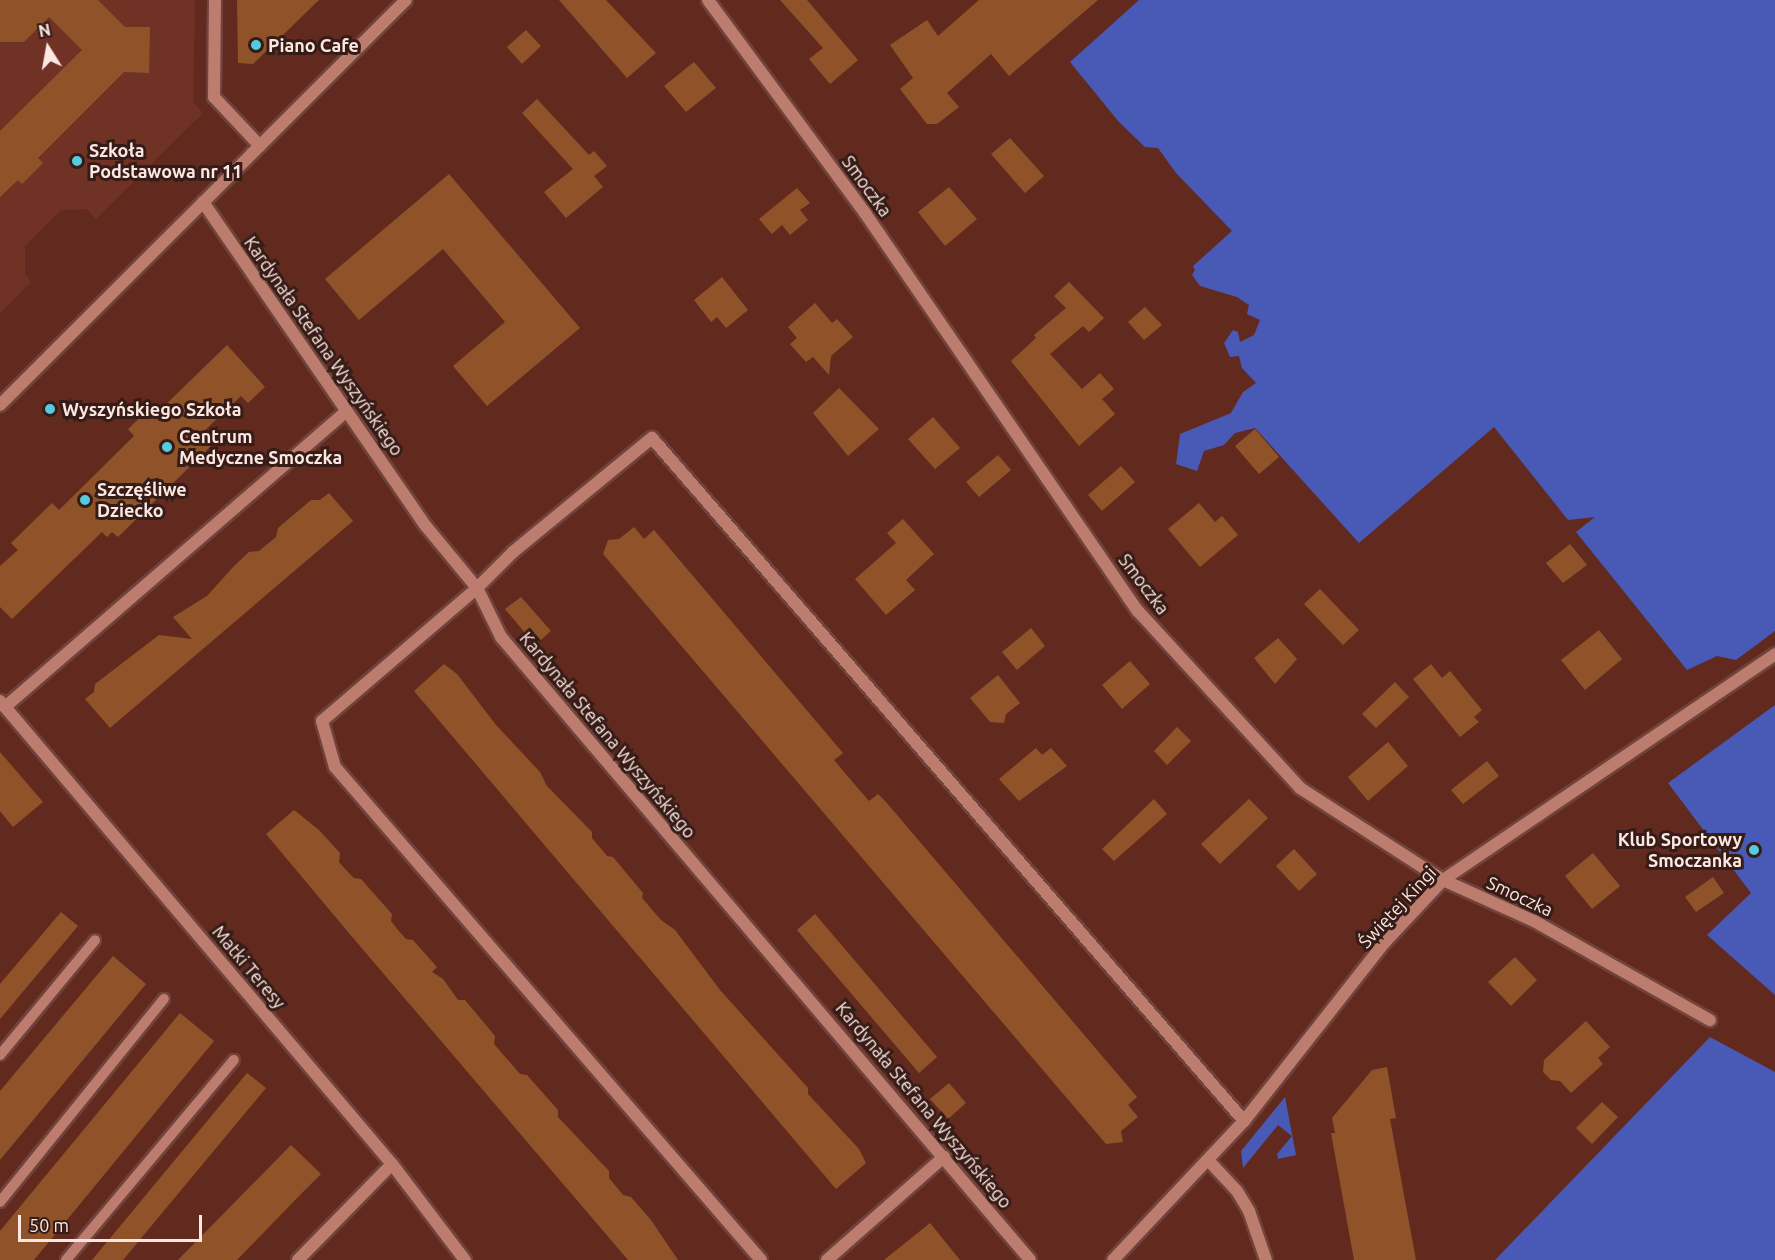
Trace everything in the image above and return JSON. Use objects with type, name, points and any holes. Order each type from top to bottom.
[{"type":"street","points":[[215,0],[214,97],[260,146]]},
{"type":"street","points":[[0,405],[405,0]]},
{"type":"street","name":"Smoczka","points":[[708,0],[865,213],[1138,611],[1300,788],[1443,880],[1534,921],[1710,1020]]},
{"type":"street","name":"Kardynała Stefana Wyszyńskiego","points":[[203,202],[425,525],[477,588],[501,637],[1030,1260]]},
{"type":"street","points":[[3,704],[347,411]]},
{"type":"street","points":[[761,1260],[334,767],[322,721],[477,588],[513,552],[652,438],[1244,1121]]},
{"type":"street","name":"Świętej Kingi","points":[[1113,1260],[1209,1161],[1244,1121],[1385,942],[1443,880],[1775,654]]},
{"type":"street","name":"Matki Teresy","points":[[3,704],[392,1164],[465,1260]]},
{"type":"street","points":[[827,1260],[944,1156]]},
{"type":"street","points":[[1209,1161],[1243,1201],[1266,1260]]},
{"type":"street","points":[[298,1260],[392,1164]]},
{"type":"lane","points":[[0,1055],[95,940]]},
{"type":"lane","points":[[0,1202],[164,999]]},
{"type":"lane","points":[[66,1260],[234,1060]]},
{"type":"shaded area","name":"Szkoła Podstawowa nr 11","points":[[0,0],[195,0],[193,102],[203,113],[96,219],[87,209],[61,210],[25,246],[25,274],[31,282],[0,313]]},
{"type":"shaded area","points":[[1139,0],[1775,0],[1775,631],[1736,660],[1717,656],[1687,670],[1576,532],[1595,517],[1568,520],[1494,427],[1359,543],[1255,428],[1235,433],[1224,445],[1204,451],[1197,471],[1176,464],[1180,434],[1231,413],[1243,392],[1256,383],[1242,368],[1239,356],[1230,357],[1224,343],[1233,330],[1238,332],[1240,342],[1254,335],[1260,320],[1247,314],[1249,305],[1237,297],[1200,286],[1192,275],[1195,270],[1193,266],[1232,231],[1176,173],[1158,148],[1145,147],[1119,122],[1070,62]]},
{"type":"shaded area","points":[[1775,705],[1775,995],[1707,935],[1751,893],[1668,783]]},
{"type":"shaded area","points":[[1710,1037],[1775,1072],[1775,1260],[1495,1260]]},
{"type":"shaded area","points":[[1285,1097],[1296,1155],[1278,1159],[1277,1154],[1292,1136],[1278,1125],[1243,1168],[1241,1151]]},
{"type":"building","points":[[0,0],[98,0],[125,27],[150,27],[149,73],[124,72],[38,158],[43,163],[22,184],[18,180],[0,197],[0,131],[82,50],[49,17],[24,42],[0,42]]},
{"type":"building","name":"Piano Cafe","points":[[237,0],[319,0],[253,64],[238,63]]},
{"type":"building","points":[[559,0],[606,0],[656,53],[627,78]]},
{"type":"building","points":[[780,0],[807,0],[858,60],[830,84],[809,59],[823,48]]},
{"type":"building","points":[[979,0],[1098,0],[1009,76],[991,54],[947,93],[959,107],[937,124],[927,124],[900,89],[913,78],[890,45],[927,20],[938,36]]},
{"type":"building","points":[[526,30],[541,46],[522,64],[507,47]]},
{"type":"building","points":[[694,62],[716,88],[686,112],[664,86]]},
{"type":"building","points":[[537,99],[589,155],[594,151],[607,166],[594,176],[603,187],[566,218],[544,192],[573,169],[522,113]]},
{"type":"building","points":[[1010,138],[1044,176],[1025,193],[991,154]]},
{"type":"building","points":[[449,174],[580,328],[487,406],[453,366],[505,322],[443,249],[359,320],[325,279]]},
{"type":"building","points":[[949,187],[977,219],[945,246],[918,212]]},
{"type":"building","points":[[797,188],[810,203],[800,210],[808,220],[790,235],[782,225],[772,234],[759,219]]},
{"type":"building","points":[[722,277],[748,310],[726,328],[717,317],[711,322],[694,300]]},
{"type":"building","points":[[1069,282],[1104,318],[1089,332],[1083,326],[1050,354],[1082,389],[1100,373],[1114,389],[1102,399],[1115,414],[1079,446],[1011,361],[1036,338],[1034,335],[1066,308],[1054,296]]},
{"type":"building","points":[[815,303],[832,323],[837,319],[853,337],[831,356],[829,375],[813,357],[806,362],[790,344],[797,338],[788,327]]},
{"type":"building","points":[[1145,307],[1162,325],[1144,340],[1128,322]]},
{"type":"building","points":[[227,345],[265,387],[248,403],[241,396],[202,433],[213,444],[118,537],[112,532],[107,537],[102,532],[12,619],[0,607],[0,566],[18,550],[11,543],[52,503],[59,510],[134,436],[128,429],[151,407],[157,413]]},
{"type":"building","points":[[839,388],[879,429],[848,456],[813,413]]},
{"type":"building","points":[[933,417],[960,448],[935,469],[908,439]]},
{"type":"building","points":[[1255,429],[1279,457],[1259,474],[1235,446]]},
{"type":"building","points":[[998,455],[1011,470],[979,497],[966,482]]},
{"type":"building","points":[[1121,466],[1135,482],[1102,511],[1088,495]]},
{"type":"building","points":[[329,493],[353,521],[110,728],[85,699],[94,692],[95,684],[159,635],[192,639],[173,617],[207,596],[249,552],[259,551],[276,537],[278,528],[311,500],[320,500]]},
{"type":"building","points":[[1199,503],[1215,522],[1222,516],[1238,535],[1200,567],[1168,529]]},
{"type":"building","points":[[903,519],[934,554],[906,580],[915,590],[886,615],[855,579],[896,543],[887,533]]},
{"type":"building","points":[[634,527],[644,539],[654,530],[843,753],[834,760],[844,772],[869,801],[878,794],[886,802],[1137,1097],[1128,1105],[1138,1117],[1121,1131],[1123,1142],[1106,1144],[603,554],[608,540],[619,539]]},
{"type":"building","points":[[1570,544],[1587,565],[1563,583],[1546,563]]},
{"type":"building","points":[[1320,589],[1359,630],[1343,645],[1304,604]]},
{"type":"building","points":[[521,597],[551,631],[535,645],[505,609]]},
{"type":"building","points":[[1031,628],[1045,646],[1017,670],[1002,652]]},
{"type":"building","points":[[1599,630],[1622,659],[1585,690],[1561,660]]},
{"type":"building","points":[[1278,638],[1297,659],[1275,684],[1254,658]]},
{"type":"building","points":[[1130,661],[1150,684],[1122,709],[1102,685]]},
{"type":"building","points":[[444,664],[457,674],[496,725],[540,772],[547,786],[592,832],[592,838],[607,856],[613,857],[643,893],[642,898],[661,920],[675,930],[720,990],[808,1088],[808,1094],[859,1149],[866,1163],[836,1189],[414,691]]},
{"type":"building","points":[[1431,664],[1442,678],[1450,671],[1482,710],[1474,717],[1479,722],[1460,737],[1413,679]]},
{"type":"building","points":[[998,675],[1020,703],[1006,714],[1004,723],[990,722],[970,698]]},
{"type":"building","points":[[1395,682],[1409,697],[1376,728],[1362,714]]},
{"type":"building","points":[[1177,727],[1191,741],[1167,765],[1154,751]]},
{"type":"building","points":[[1388,742],[1408,766],[1368,801],[1348,777]]},
{"type":"building","points":[[1036,748],[1042,755],[1051,748],[1067,766],[1019,801],[999,779]]},
{"type":"building","points":[[0,752],[43,802],[13,827],[0,811]]},
{"type":"building","points":[[1487,761],[1499,776],[1463,804],[1451,790]]},
{"type":"building","points":[[1154,799],[1167,814],[1114,861],[1102,849]]},
{"type":"building","points":[[1249,799],[1268,818],[1220,864],[1201,844]]},
{"type":"building","points":[[294,810],[319,830],[340,853],[339,862],[354,878],[361,879],[392,914],[391,921],[398,930],[406,939],[413,940],[437,967],[432,972],[443,979],[458,1000],[465,1000],[495,1036],[494,1044],[520,1074],[527,1075],[558,1110],[558,1117],[609,1171],[609,1178],[623,1195],[631,1197],[651,1220],[678,1260],[628,1260],[348,932],[266,834]]},
{"type":"building","points":[[1294,849],[1317,874],[1299,891],[1276,866]]},
{"type":"building","points":[[1593,853],[1620,886],[1592,909],[1565,876]]},
{"type":"building","points":[[1713,877],[1724,893],[1696,912],[1685,897]]},
{"type":"building","points":[[61,912],[78,926],[0,1019],[0,984]]},
{"type":"building","points":[[815,914],[937,1057],[919,1073],[797,930]]},
{"type":"building","points":[[113,956],[146,984],[0,1160],[0,1091]]},
{"type":"building","points":[[1515,957],[1537,980],[1511,1006],[1488,982]]},
{"type":"building","points":[[180,1013],[214,1041],[34,1260],[0,1260],[0,1231]]},
{"type":"building","points":[[1586,1021],[1610,1047],[1598,1058],[1603,1064],[1571,1093],[1560,1081],[1551,1080],[1543,1072],[1544,1060]]},
{"type":"building","points":[[1387,1067],[1396,1118],[1390,1119],[1416,1260],[1354,1260],[1331,1133],[1335,1133],[1332,1118],[1372,1070]]},
{"type":"building","points":[[247,1073],[266,1088],[123,1260],[92,1260]]},
{"type":"building","points":[[949,1083],[966,1103],[948,1119],[930,1099]]},
{"type":"building","points":[[1602,1102],[1618,1117],[1592,1144],[1576,1128]]},
{"type":"building","points":[[291,1145],[321,1174],[237,1260],[178,1260]]},
{"type":"building","points":[[930,1223],[960,1260],[884,1260]]},
{"type":"place","name":"Piano Cafe","points":[[256,45]]},
{"type":"place","name":"Szkoła Podstawowa nr 11","points":[[77,161]]},
{"type":"place","name":"Wyszyńskiego Szkoła","points":[[50,409]]},
{"type":"place","name":"Centrum Medyczne Smoczka","points":[[167,447]]},
{"type":"place","name":"Szczęśliwe Dziecko","points":[[85,500]]},
{"type":"place","name":"Klub Sportowy Smoczanka","points":[[1754,850]]}]
